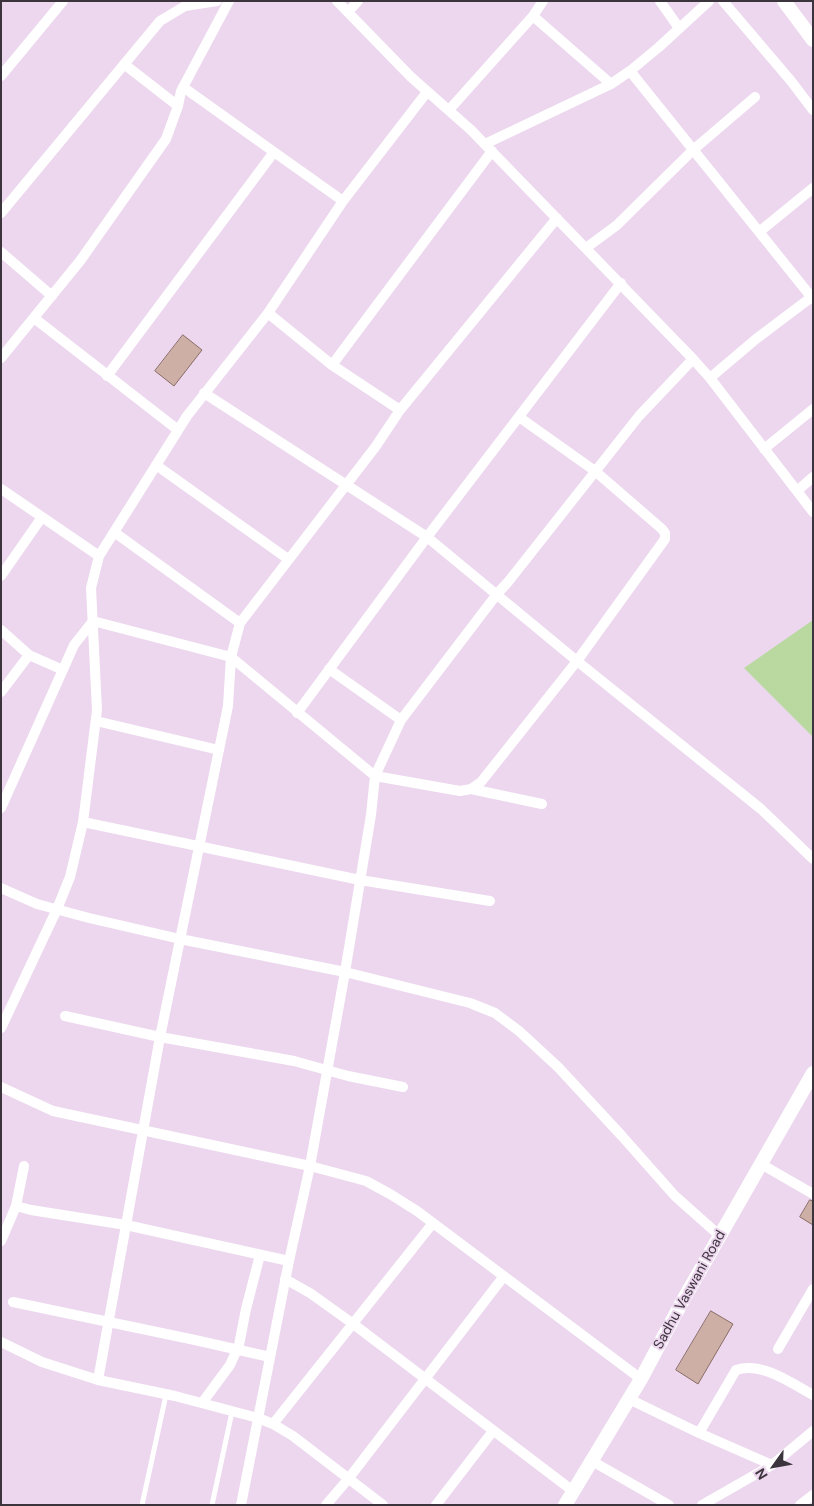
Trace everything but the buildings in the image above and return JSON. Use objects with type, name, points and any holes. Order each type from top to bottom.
[{"type":"street","points":[[1,76],[64,1]]},
{"type":"street","points":[[1,213],[160,21],[186,6],[217,1]]},
{"type":"street","points":[[1,358],[80,261],[166,139],[184,87],[229,1]]},
{"type":"street","points":[[337,1],[428,92],[488,148],[693,359],[710,378],[813,512]]},
{"type":"street","points":[[348,12],[358,1]]},
{"type":"street","points":[[449,110],[533,16],[543,1]]},
{"type":"street","points":[[660,1],[679,28]]},
{"type":"street","points":[[332,365],[488,148],[611,84],[659,48],[709,1]]},
{"type":"street","points":[[723,1],[813,110]]},
{"type":"street","points":[[784,1],[813,40]]},
{"type":"street","points":[[533,16],[611,84]]},
{"type":"street","points":[[124,64],[178,106]]},
{"type":"street","points":[[630,71],[812,297],[756,339],[710,378]]},
{"type":"street","points":[[184,87],[343,200]]},
{"type":"street","points":[[1,1028],[70,877],[83,822],[97,710],[90,588],[99,556],[178,430],[268,313],[343,200],[428,92]]},
{"type":"street","points":[[586,248],[617,225],[693,150],[755,97]]},
{"type":"street","points":[[108,376],[274,152]]},
{"type":"street","points":[[759,232],[813,188]]},
{"type":"street","points":[[98,1380],[160,1037],[228,706],[231,658],[240,623],[376,446],[400,410],[557,218]]},
{"type":"street","points":[[1,252],[52,296]]},
{"type":"street","points":[[297,713],[427,537],[621,283]]},
{"type":"street","points":[[268,313],[332,365],[400,410]]},
{"type":"street","points":[[34,318],[178,430]]},
{"type":"street","points":[[241,1505],[285,1279],[310,1166],[345,972],[375,776],[401,720],[497,594],[640,416],[693,359]]},
{"type":"street","points":[[204,394],[427,537],[761,809],[813,860]]},
{"type":"street","points":[[764,449],[813,409]]},
{"type":"street","points":[[470,789],[480,782],[577,661],[665,539],[665,533],[662,528],[595,471],[519,416]]},
{"type":"street","points":[[156,466],[288,559]]},
{"type":"street","points":[[796,491],[813,478]]},
{"type":"street","points":[[1,489],[99,556]]},
{"type":"street","points":[[1,576],[42,516]]},
{"type":"street","points":[[114,532],[240,623]]},
{"type":"street","points":[[92,621],[231,658],[375,776],[460,791],[470,789],[542,804]]},
{"type":"street","points":[[1,808],[74,645],[92,621]]},
{"type":"street","points":[[1,630],[29,655],[63,670]]},
{"type":"street","points":[[1,692],[29,655]]},
{"type":"street","points":[[329,669],[401,720]]},
{"type":"street","points":[[96,721],[219,750]]},
{"type":"street","points":[[83,822],[360,880],[490,901]]},
{"type":"street","points":[[1,888],[37,904],[89,918],[180,939],[345,972],[470,1003],[495,1014],[519,1031],[558,1067],[675,1196],[720,1236]]},
{"type":"street","points":[[65,1016],[160,1037],[294,1061],[348,1076],[403,1088]]},
{"type":"street","name":"Sadhu Vaswani Road","points":[[565,1505],[641,1379],[813,1073]]},
{"type":"street","points":[[1,1088],[53,1111],[310,1166],[366,1181],[390,1194],[433,1223],[641,1379]]},
{"type":"street","points":[[761,1164],[811,1190]]},
{"type":"street","points":[[1,1240],[16,1206],[24,1166]]},
{"type":"street","points":[[16,1206],[126,1225],[289,1261]]},
{"type":"street","points":[[274,1424],[433,1223]]},
{"type":"street","points":[[202,1403],[230,1365],[237,1349],[260,1255]]},
{"type":"street","points":[[326,1505],[349,1478],[504,1276]]},
{"type":"street","points":[[285,1279],[310,1293],[352,1323],[574,1491]]},
{"type":"street","points":[[778,1349],[813,1288]]},
{"type":"street","points":[[13,1302],[270,1357]]},
{"type":"street","points":[[1,1342],[42,1362],[98,1380],[166,1394],[274,1424],[383,1505]]},
{"type":"street","points":[[699,1433],[736,1370],[745,1367],[772,1374],[813,1395]]},
{"type":"street","points":[[629,1399],[699,1433],[772,1465]]},
{"type":"street","points":[[436,1505],[494,1431]]},
{"type":"street","points":[[702,1505],[772,1465],[813,1432]]},
{"type":"street","points":[[592,1461],[669,1505]]},
{"type":"street","points":[[800,1505],[813,1495]]},
{"type":"lane","points":[[142,1505],[166,1394]]},
{"type":"lane","points":[[212,1505],[232,1411]]},
{"type":"green space","points":[[813,620],[813,737],[744,668]]}]
